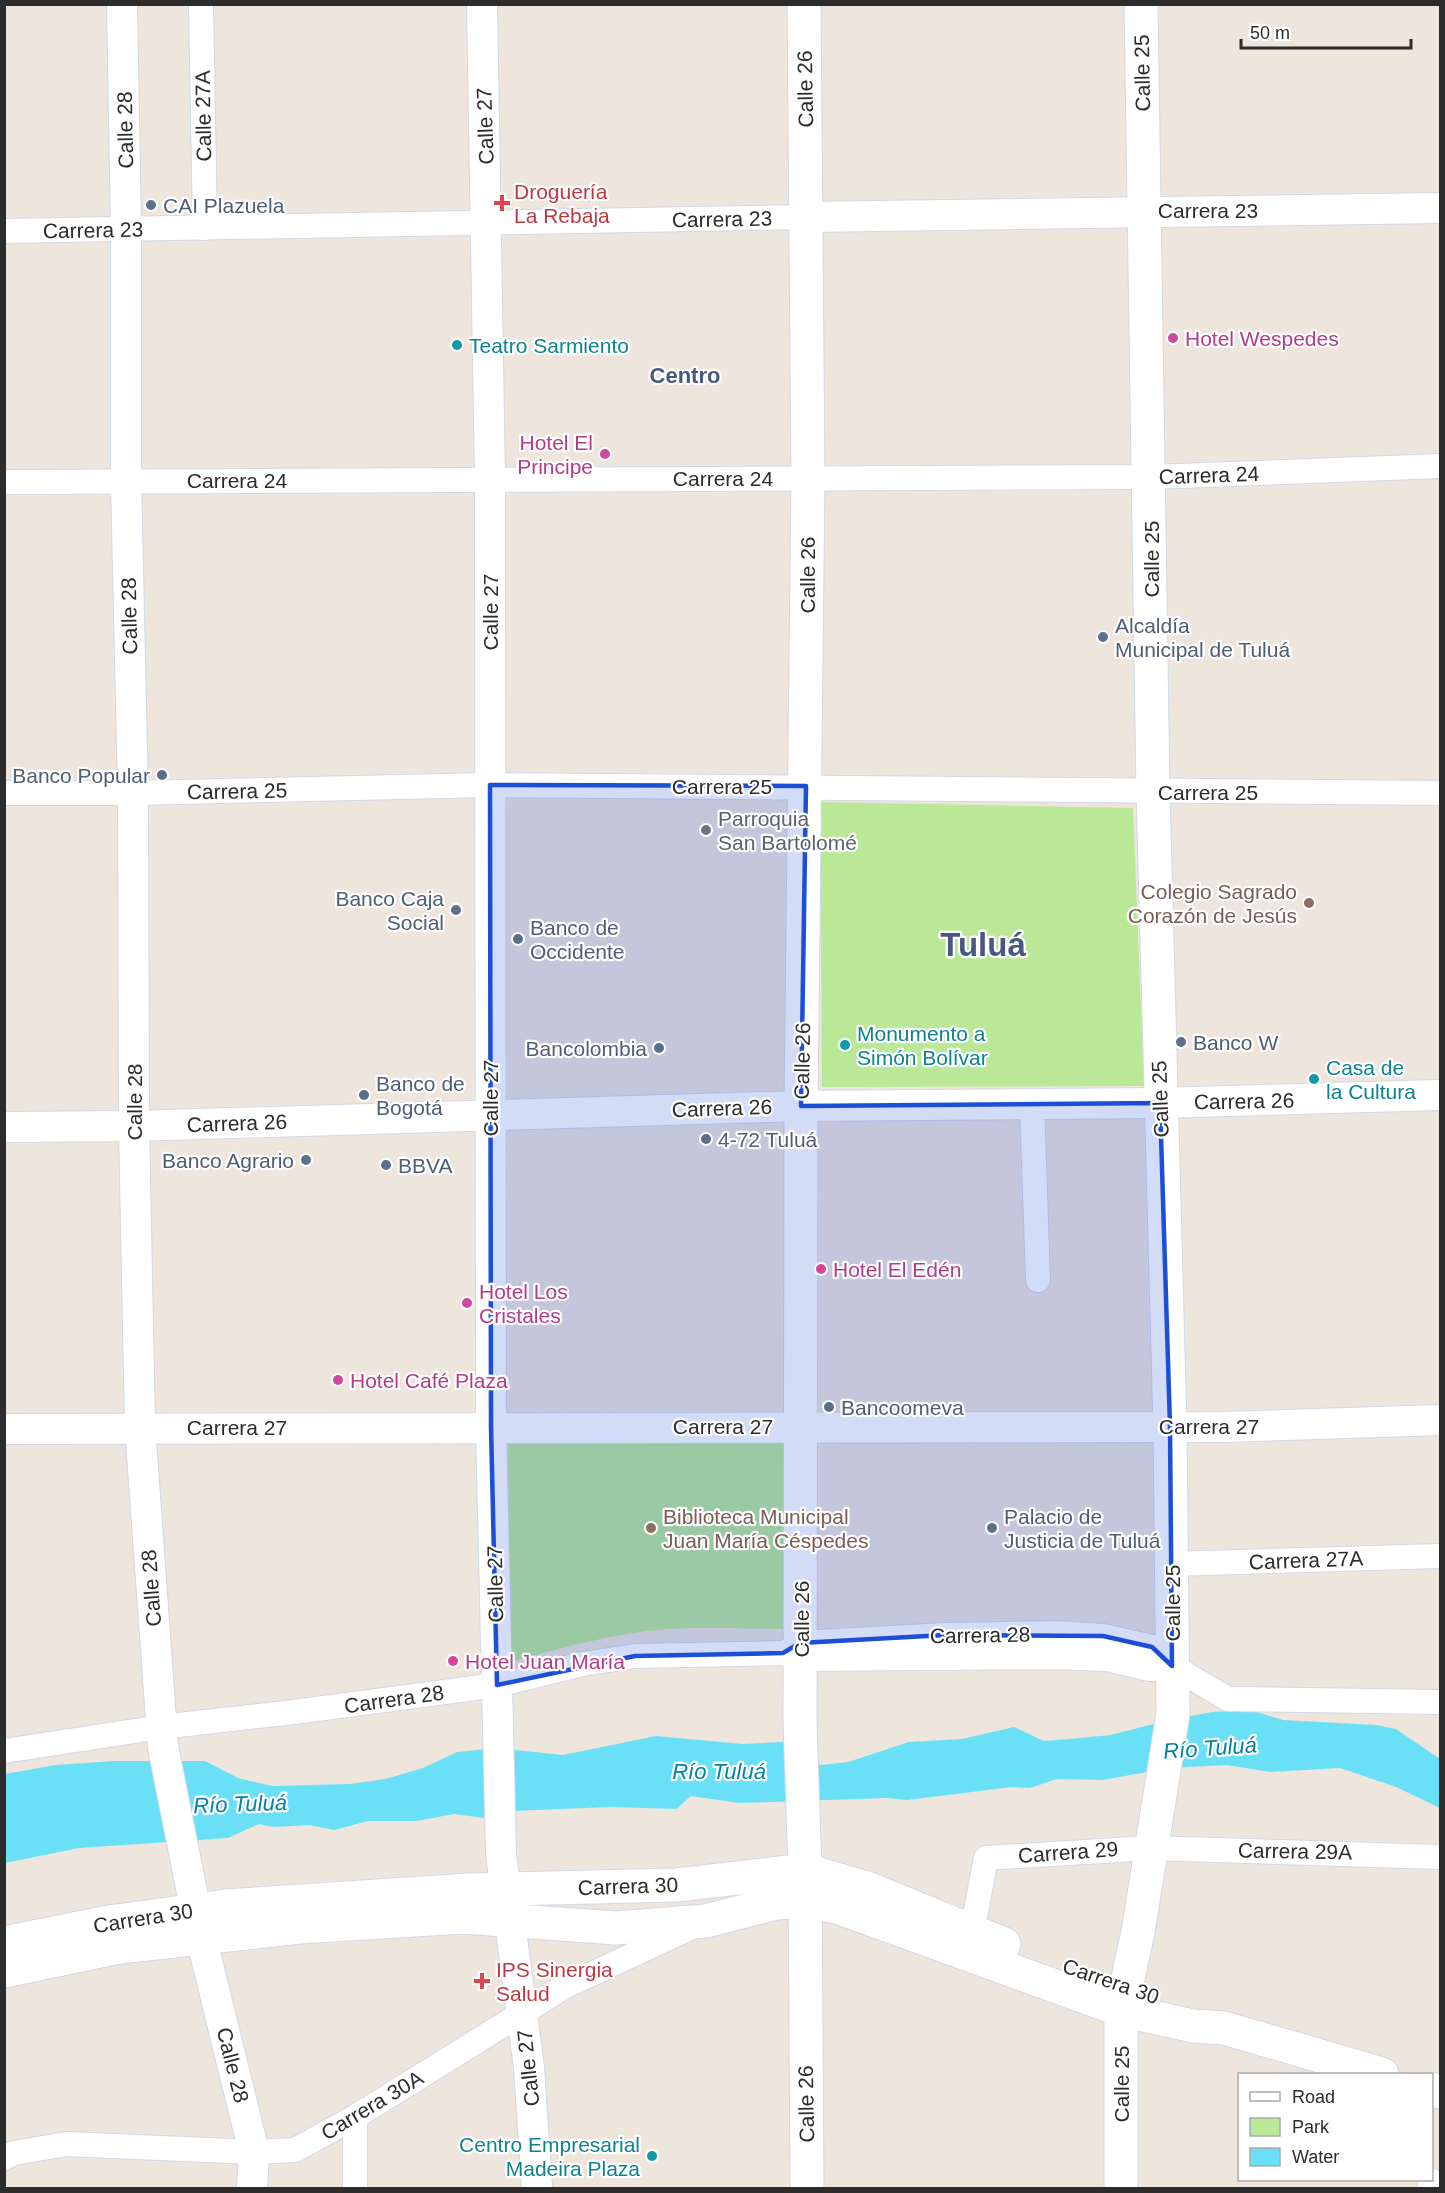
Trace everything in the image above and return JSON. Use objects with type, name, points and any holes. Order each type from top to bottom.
[{"type":"main road","name":"Calle 26","points":[[804,4],[808,478],[801,1106],[801,1425],[795,1652],[800,1722],[804,1886],[807,2188]]},
{"type":"main road","name":"Calle 25","points":[[1121,2188],[1124,1999],[1138,1932],[1173,1714],[1170,1426],[1153,791],[1142,4]]},
{"type":"main road","name":"Carrera 30","points":[[4,1971],[119,1947],[199,1923],[398,1894],[677,1885],[762,1873],[804,1886],[837,1907],[1124,1999]]},
{"type":"main road","name":"Carrera 30","points":[[4,1943],[109,1922],[300,1927],[463,1917],[616,1928],[706,1921],[760,1906],[804,1886],[867,1888],[1185,2025],[1224,2028],[1379,2073]]},
{"type":"street","name":"Calle 28","points":[[122,4],[126,230],[126,480],[133,793],[134,1126],[140,1426],[162,1737],[186,1866],[254,2152],[252,2188]]},
{"type":"street","name":"Calle 27A","points":[[201,4],[205,228]]},
{"type":"street","name":"Calle 27","points":[[482,4],[488,225],[490,479],[491,1427],[501,1854],[535,2128],[537,2188]]},
{"type":"street","name":"Carrera 23","points":[[4,231],[1440,208]]},
{"type":"street","name":"Carrera 24","points":[[4,482],[1150,477],[1440,466]]},
{"type":"street","name":"Carrera 25","points":[[4,793],[133,793],[490,785],[806,786],[1440,794]]},
{"type":"street","name":"Carrera 26","points":[[4,1127],[134,1126],[801,1106],[1160,1103],[1440,1095]]},
{"type":"street","points":[[1032,1104],[1038,1280]]},
{"type":"street","name":"Carrera 27","points":[[4,1429],[140,1426],[1170,1426],[1440,1420]]},
{"type":"street","name":"Carrera 27A","points":[[1172,1564],[1440,1556]]},
{"type":"street","name":"Carrera 28","points":[[4,1751],[162,1737],[294,1712],[497,1685],[582,1664],[635,1656],[795,1652],[945,1635],[1056,1633],[1103,1636],[1152,1647],[1172,1666],[1228,1699],[1440,1702]]},
{"type":"street","name":"Carrera 29A","points":[[1152,1838],[1440,1857]]},
{"type":"street","name":"Carrera 29","points":[[972,1933],[986,1858],[1152,1838]]},
{"type":"street","name":"Carrera 30A","points":[[4,2158],[14,2153],[67,2144],[254,2152],[296,2150],[356,2116],[564,1987],[706,1921]]},
{"type":"street","points":[[355,2188],[356,2116]]},
{"type":"highlighted area","points":[[490,785],[806,786],[801,1106],[1160,1103],[1170,1426],[1172,1666],[1152,1647],[1103,1636],[945,1635],[800,1643],[783,1653],[635,1656],[497,1685],[491,1427]]},
{"type":"green space","points":[[820,802],[1133,808],[1144,1086],[822,1087]]},
{"type":"green space","points":[[508,1434],[788,1438],[787,1629],[697,1628],[647,1631],[588,1642],[510,1662]]},
{"type":"water","name":"Río Tuluá","points":[[1250,1710],[1283,1720],[1376,1725],[1396,1729],[1440,1759],[1440,1808],[1396,1787],[1340,1768],[1270,1772],[1227,1765],[1169,1768],[1103,1780],[1057,1779],[1030,1788],[1012,1787],[907,1800],[887,1798],[739,1803],[691,1796],[676,1809],[610,1807],[511,1811],[499,1820],[454,1814],[416,1821],[368,1821],[334,1830],[310,1825],[273,1827],[259,1824],[228,1838],[79,1848],[5,1863],[5,1774],[56,1765],[114,1761],[205,1761],[238,1778],[272,1786],[350,1784],[385,1779],[423,1768],[457,1752],[497,1748],[563,1755],[656,1736],[742,1744],[784,1742],[821,1765],[848,1762],[909,1742],[962,1739],[1014,1727],[1044,1741],[1111,1735],[1212,1712]]},
{"type":"place","name":"Droguería La Rebaja","points":[[502,203]]},
{"type":"place","name":"CAI Plazuela","points":[[151,205]]},
{"type":"place","name":"Hotel Wespedes","points":[[1173,338]]},
{"type":"place","name":"Teatro Sarmiento","points":[[457,345]]},
{"type":"place","name":"Hotel El Principe","points":[[605,454]]},
{"type":"place","name":"Alcaldía Municipal de Tuluá","points":[[1103,637]]},
{"type":"place","name":"Banco Popular","points":[[162,775]]},
{"type":"place","name":"Parroquia San Bartolomé","points":[[706,830]]},
{"type":"place","name":"Colegio Sagrado Corazón de Jesús","points":[[1309,903]]},
{"type":"place","name":"Banco Caja Social","points":[[456,910]]},
{"type":"place","name":"Banco de Occidente","points":[[518,939]]},
{"type":"place","name":"Banco W","points":[[1181,1042]]},
{"type":"place","name":"Monumento a Simón Bolívar","points":[[845,1045]]},
{"type":"place","name":"Bancolombia","points":[[659,1048]]},
{"type":"place","name":"Casa de la Cultura","points":[[1314,1079]]},
{"type":"place","name":"Banco de Bogotá","points":[[364,1095]]},
{"type":"place","name":"4-72 Tuluá","points":[[706,1139]]},
{"type":"place","name":"Banco Agrario","points":[[306,1160]]},
{"type":"place","name":"BBVA","points":[[386,1165]]},
{"type":"place","name":"Hotel El Edén","points":[[821,1269]]},
{"type":"place","name":"Hotel Los Cristales","points":[[467,1303]]},
{"type":"place","name":"Hotel Café Plaza","points":[[338,1380]]},
{"type":"place","name":"Bancoomeva","points":[[829,1407]]},
{"type":"place","name":"Biblioteca Municipal Juan María Céspedes","points":[[651,1528]]},
{"type":"place","name":"Palacio de Justicia de Tuluá","points":[[992,1528]]},
{"type":"place","name":"Hotel Juan María","points":[[453,1661]]},
{"type":"place","name":"IPS Sinergia Salud","points":[[482,1981]]},
{"type":"place","name":"Centro Empresarial Madeira Plaza","points":[[652,2156]]},
{"type":"district","name":"Centro","points":[[685,375]]},
{"type":"district","name":"Tuluá","points":[[983,944]]}]
